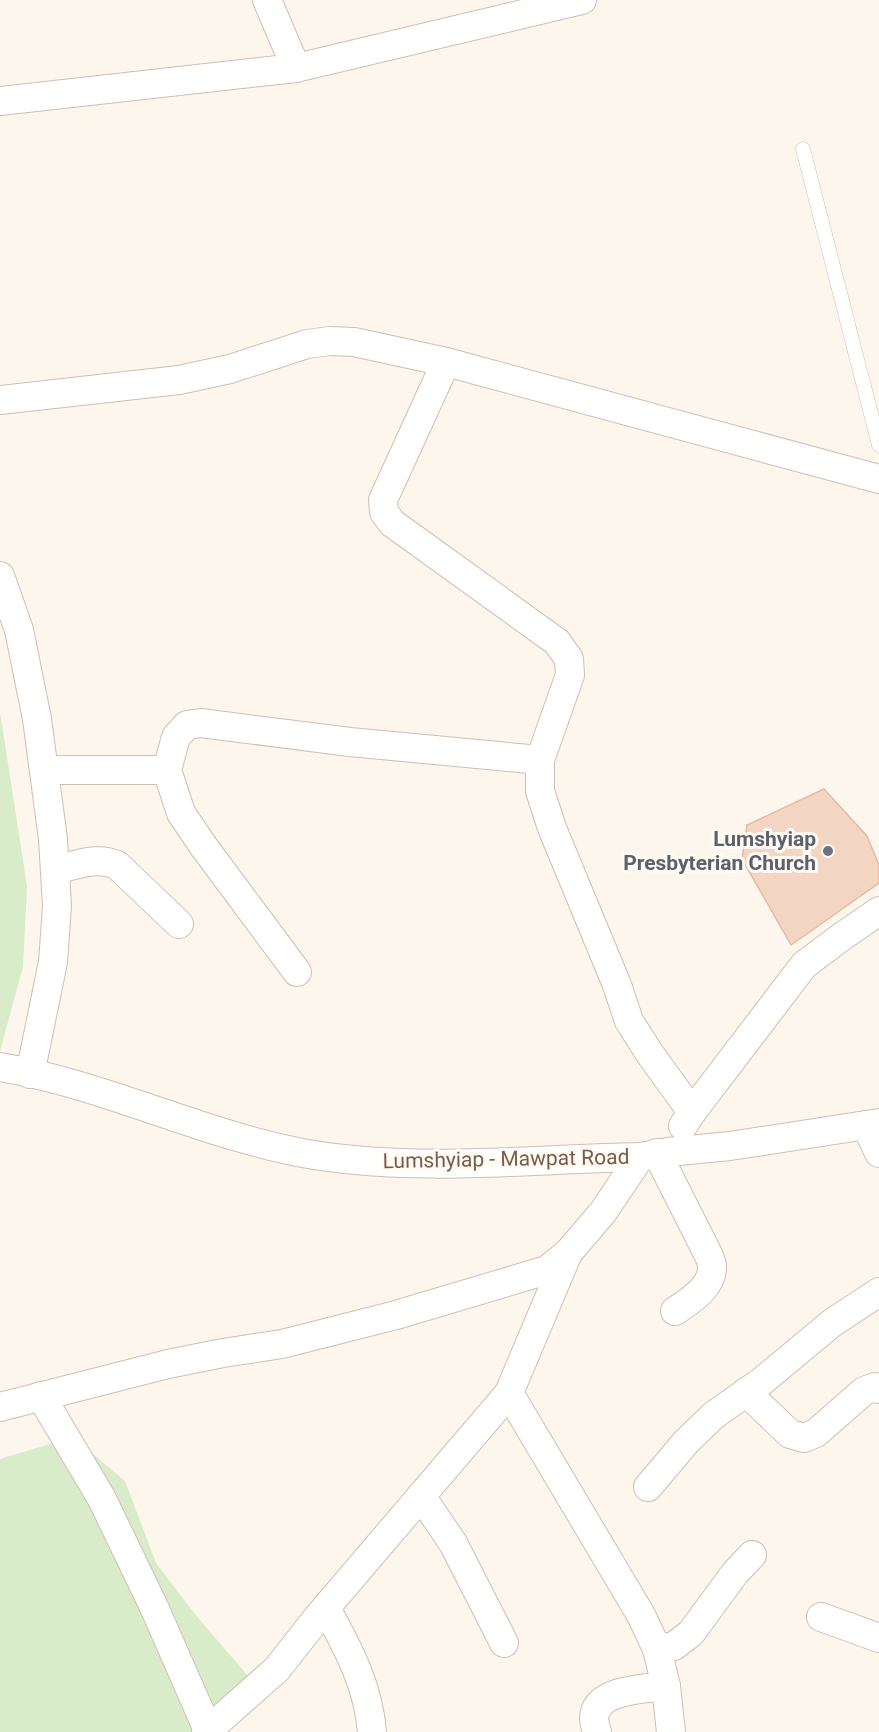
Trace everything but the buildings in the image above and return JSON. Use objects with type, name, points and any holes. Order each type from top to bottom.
[{"type":"street","points":[[267,0],[296,68]]},
{"type":"street","points":[[0,101],[296,68],[549,3],[582,0]]},
{"type":"street","points":[[0,400],[179,380],[230,369],[307,344],[330,341],[354,342],[446,362],[879,478]]},
{"type":"street","points":[[446,362],[383,500],[384,512],[392,523],[557,642],[569,659],[570,675],[540,760],[540,790],[552,828],[617,985],[629,1021],[692,1112]]},
{"type":"street","points":[[0,576],[19,630],[38,719],[55,870],[57,906],[53,962],[30,1074]]},
{"type":"street","points":[[297,972],[204,847],[182,813],[168,770],[176,737],[187,725],[201,723],[350,742],[540,760]]},
{"type":"street","points":[[44,770],[168,770]]},
{"type":"street","points":[[55,870],[98,860],[108,861],[117,865],[179,924]]},
{"type":"street","points":[[0,1407],[168,1364],[282,1344],[396,1315],[547,1270],[568,1253],[692,1112],[804,965],[879,911]]},
{"type":"street","name":"Lumshyiap - Mawpat Road","points":[[0,1067],[65,1080],[183,1120],[313,1154],[374,1162],[441,1163],[655,1154],[730,1146],[873,1124]]},
{"type":"street","points":[[873,1124],[879,1153]]},
{"type":"street","points":[[655,1154],[708,1252],[712,1267],[708,1282],[694,1297],[675,1311]]},
{"type":"street","points":[[41,1396],[102,1499],[154,1607],[207,1731],[277,1670],[326,1608],[509,1393],[568,1253]]},
{"type":"street","points":[[648,1487],[686,1442],[714,1415],[832,1323],[879,1292]]},
{"type":"street","points":[[746,1392],[790,1434],[804,1438],[816,1433],[864,1391],[875,1387],[879,1389]]},
{"type":"street","points":[[509,1393],[641,1615],[657,1649],[666,1686],[671,1732]]},
{"type":"street","points":[[421,1496],[453,1543],[504,1642]]},
{"type":"street","points":[[657,1649],[675,1646],[691,1632],[735,1573],[752,1555]]},
{"type":"street","points":[[326,1608],[358,1668],[366,1692],[372,1732]]},
{"type":"street","points":[[822,1617],[879,1638]]},
{"type":"street","points":[[597,1732],[594,1717],[598,1706],[607,1697],[666,1686]]},
{"type":"lane","points":[[804,149],[879,445]]},
{"type":"green space","points":[[0,712],[27,886],[23,967],[0,1051]]},
{"type":"green space","points":[[73,1437],[125,1481],[156,1563],[194,1613],[267,1698],[231,1724],[205,1732],[0,1732],[0,1459]]},
{"type":"place","name":"Lumshyiap Presbyterian Church","points":[[828,851]]}]
